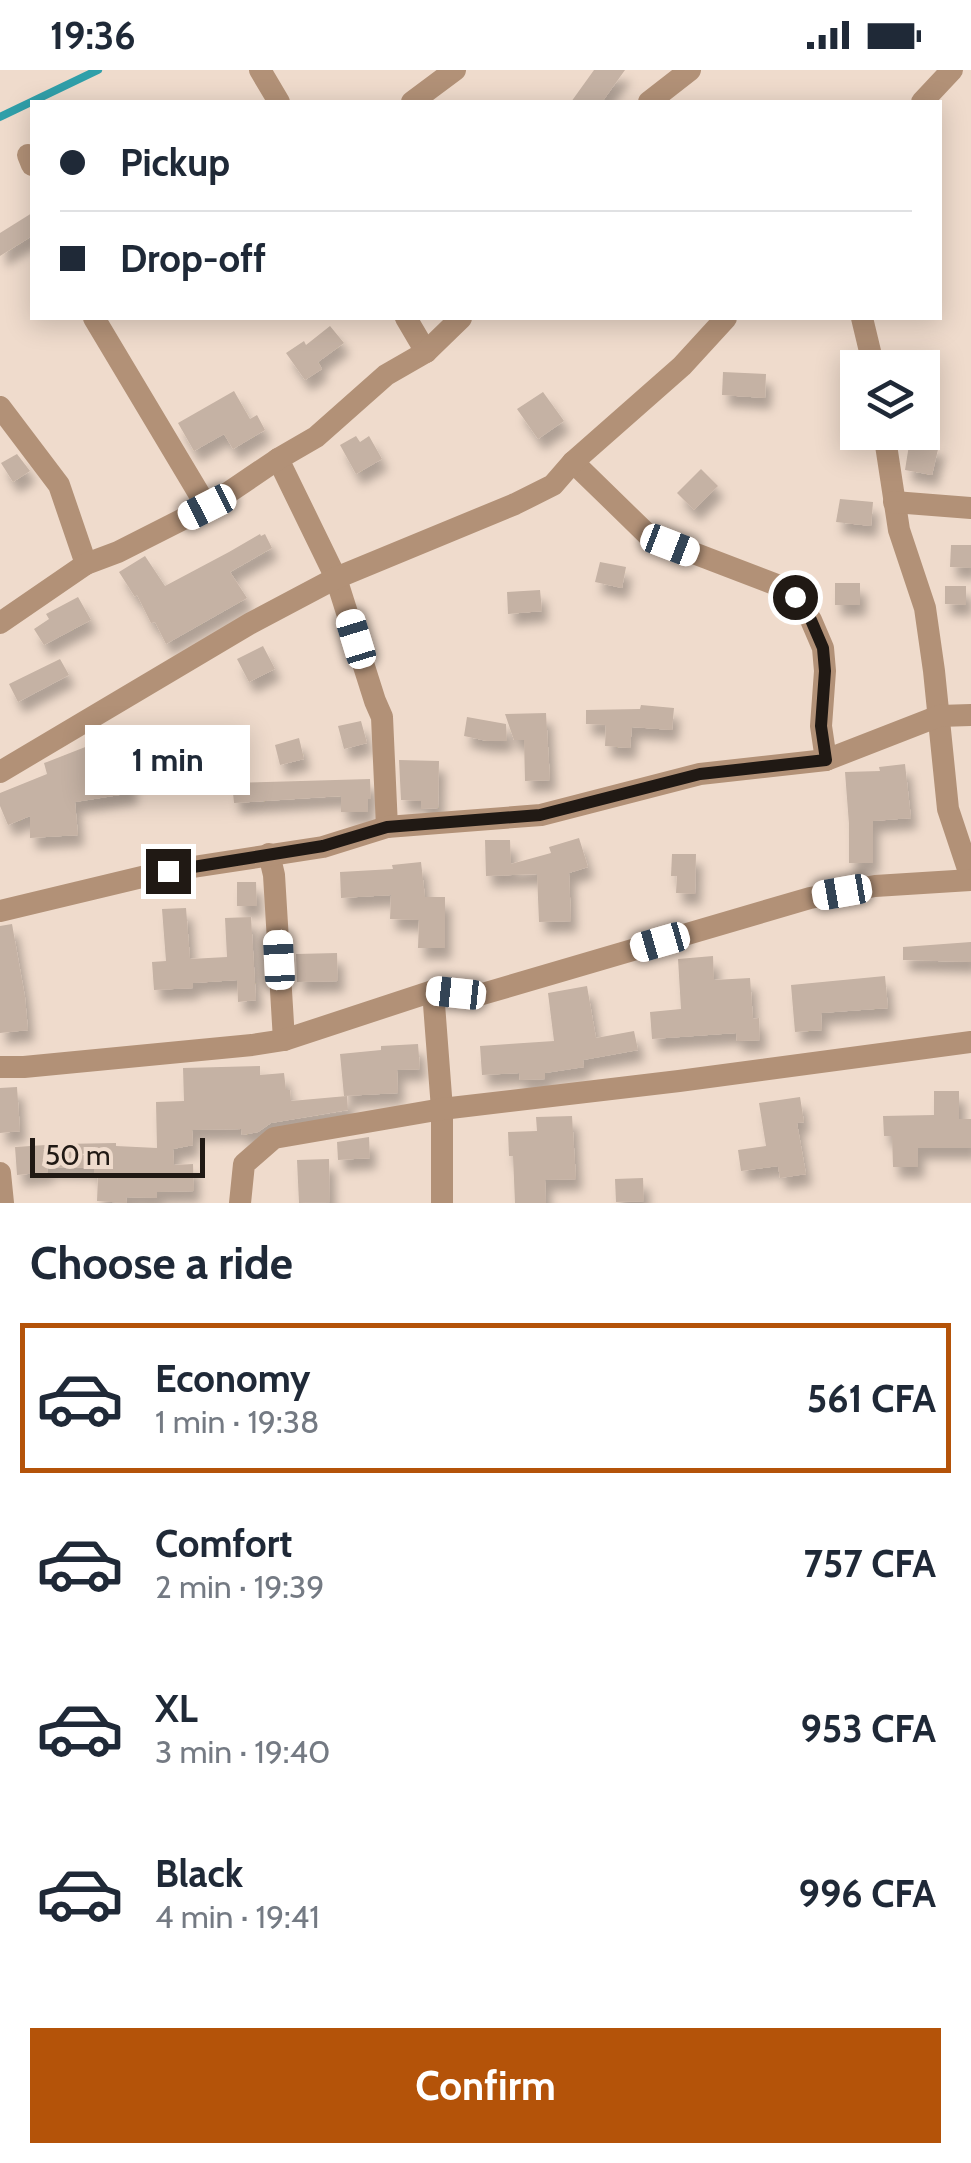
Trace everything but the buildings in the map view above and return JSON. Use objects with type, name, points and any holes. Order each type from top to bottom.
[{"type":"street","points":[[260,70],[278,100]]},
{"type":"street","points":[[415,100],[454,70]]},
{"type":"street","points":[[652,100],[690,70]]},
{"type":"street","points":[[924,100],[952,70]]},
{"type":"street","points":[[95,320],[207,507]]},
{"type":"street","points":[[407,320],[426,352]]},
{"type":"street","points":[[0,623],[86,564],[207,507],[328,428],[386,375],[426,352],[459,320]]},
{"type":"street","points":[[0,772],[252,623],[336,578],[554,484],[572,462],[682,366],[724,320]]},
{"type":"street","points":[[862,320],[870,350]]},
{"type":"street","points":[[0,407],[59,485],[86,564]]},
{"type":"street","points":[[0,1067],[284,1040],[433,991],[479,995],[810,898],[875,886],[971,879],[948,809],[925,608],[900,530],[887,450]]},
{"type":"street","points":[[278,459],[336,578],[382,718],[387,827]]},
{"type":"street","points":[[572,462],[649,536],[777,585],[795,597],[823,648],[821,726],[826,760]]},
{"type":"street","points":[[894,502],[971,508]]},
{"type":"street","points":[[0,911],[168,871],[323,846],[387,827],[540,815],[700,774],[826,760],[939,716],[971,715]]},
{"type":"street","points":[[269,854],[274,875],[284,1040]]},
{"type":"street","points":[[433,991],[442,1109],[442,1203]]},
{"type":"street","points":[[240,1203],[244,1164],[274,1138],[442,1109],[971,1042]]},
{"type":"street","points":[[0,1172],[3,1203]]},
{"type":"waterway","points":[[35,100],[98,70]]},
{"type":"waterway","points":[[0,117],[30,103]]},
{"type":"route","points":[[168,871],[323,846],[387,827],[540,815],[700,774],[826,760],[821,726],[823,648],[795,597]]}]
